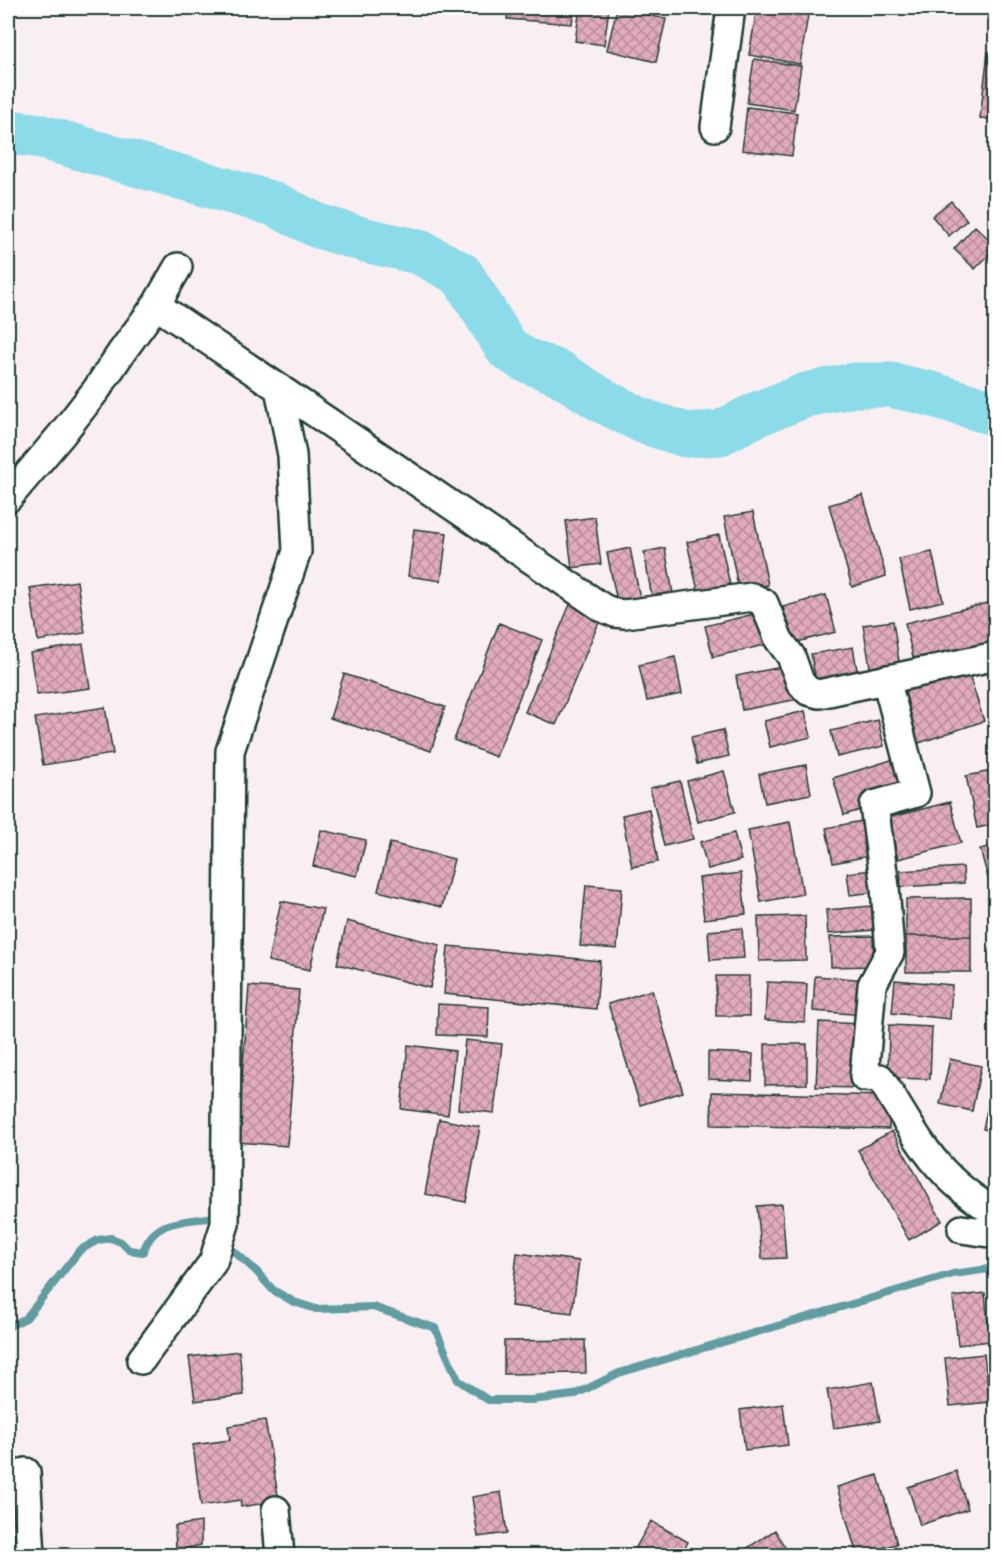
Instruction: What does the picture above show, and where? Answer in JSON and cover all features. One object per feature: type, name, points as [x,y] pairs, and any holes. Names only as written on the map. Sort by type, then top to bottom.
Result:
[{"type":"street","points":[[715,127],[731,8]]},
{"type":"street","points":[[8,498],[90,398],[156,305],[178,267]]},
{"type":"street","points":[[156,305],[603,609],[625,614],[752,597],[764,603],[779,640],[791,656],[800,682],[808,692],[819,694],[996,656]]},
{"type":"street","points":[[141,1360],[213,1262],[225,1224],[230,751],[297,551],[292,455],[279,388]]},
{"type":"street","points":[[886,679],[916,793],[874,805],[885,887],[890,952],[872,985],[864,1077],[880,1078],[923,1146],[943,1172],[971,1197],[996,1213]]},
{"type":"street","points":[[963,1229],[996,1234]]},
{"type":"street","points":[[26,1472],[32,1556]]},
{"type":"street","points":[[276,1510],[280,1556]]},
{"type":"building","points":[[508,8],[574,8],[572,24],[507,19]]},
{"type":"building","points":[[580,8],[609,8],[604,45],[575,41]]},
{"type":"building","points":[[617,8],[666,19],[656,62],[607,50]]},
{"type":"building","points":[[757,8],[809,9],[800,64],[749,55]]},
{"type":"building","points":[[988,52],[996,52],[996,120],[980,118]]},
{"type":"building","points":[[754,59],[801,66],[794,110],[747,103]]},
{"type":"building","points":[[747,107],[797,113],[792,156],[742,150]]},
{"type":"building","points":[[951,201],[967,220],[949,236],[932,216]]},
{"type":"building","points":[[975,226],[996,248],[975,269],[954,249]]},
{"type":"building","points":[[863,495],[886,576],[852,587],[829,505]]},
{"type":"building","points":[[753,512],[768,585],[739,591],[724,517]]},
{"type":"building","points":[[595,517],[601,564],[572,568],[566,521]]},
{"type":"building","points":[[414,529],[447,533],[441,581],[408,576]]},
{"type":"building","points":[[719,535],[732,594],[700,600],[687,542]]},
{"type":"building","points":[[630,548],[640,598],[617,602],[607,553]]},
{"type":"building","points":[[665,548],[673,594],[652,598],[644,552]]},
{"type":"building","points":[[932,552],[943,601],[910,609],[899,559]]},
{"type":"building","points":[[77,581],[85,633],[38,641],[30,588]]},
{"type":"building","points":[[826,595],[836,632],[793,643],[783,607]]},
{"type":"building","points":[[996,601],[996,642],[914,661],[905,623]]},
{"type":"building","points":[[571,602],[602,615],[556,725],[525,712]]},
{"type":"building","points":[[762,612],[769,644],[713,657],[705,626]]},
{"type":"building","points":[[893,621],[900,668],[871,673],[863,625]]},
{"type":"building","points":[[499,623],[542,640],[496,757],[454,740]]},
{"type":"building","points":[[83,644],[90,688],[37,695],[30,653]]},
{"type":"building","points":[[853,647],[859,681],[817,687],[811,654]]},
{"type":"building","points":[[675,657],[682,694],[647,701],[639,665]]},
{"type":"building","points":[[792,665],[799,699],[742,710],[736,676]]},
{"type":"building","points":[[967,668],[984,721],[913,745],[895,693]]},
{"type":"building","points":[[344,674],[445,707],[431,751],[330,718]]},
{"type":"building","points":[[105,707],[113,754],[43,765],[35,718]]},
{"type":"building","points":[[805,711],[811,737],[770,747],[764,721]]},
{"type":"building","points":[[878,720],[884,746],[837,757],[831,731]]},
{"type":"building","points":[[723,730],[729,756],[697,764],[691,737]]},
{"type":"building","points":[[898,758],[909,795],[844,815],[833,778]]},
{"type":"building","points":[[806,765],[811,794],[765,803],[759,774]]},
{"type":"building","points":[[996,770],[996,824],[977,828],[966,776]]},
{"type":"building","points":[[724,771],[735,812],[698,822],[687,781]]},
{"type":"building","points":[[680,781],[693,839],[664,846],[650,788]]},
{"type":"building","points":[[950,802],[961,843],[898,859],[887,818]]},
{"type":"building","points":[[649,809],[658,862],[632,867],[622,815]]},
{"type":"building","points":[[872,819],[879,854],[833,863],[826,828]]},
{"type":"building","points":[[790,822],[803,894],[761,902],[748,830]]},
{"type":"building","points":[[321,830],[366,840],[357,876],[313,866]]},
{"type":"building","points":[[734,833],[741,860],[708,869],[700,842]]},
{"type":"building","points":[[390,843],[454,859],[442,907],[378,891]]},
{"type":"building","points":[[996,845],[996,891],[992,892],[980,849]]},
{"type":"building","points":[[963,867],[964,883],[901,887],[900,871]]},
{"type":"building","points":[[881,869],[884,891],[850,895],[847,873]]},
{"type":"building","points":[[741,873],[746,914],[704,919],[699,878]]},
{"type":"building","points":[[586,885],[622,888],[617,949],[580,946]]},
{"type":"building","points":[[971,898],[971,936],[906,936],[906,899]]},
{"type":"building","points":[[281,901],[323,909],[310,970],[268,961]]},
{"type":"building","points":[[884,905],[886,929],[828,934],[826,910]]},
{"type":"building","points":[[805,916],[806,960],[759,961],[758,917]]},
{"type":"building","points":[[347,921],[440,945],[430,988],[337,964]]},
{"type":"building","points":[[742,928],[744,958],[710,960],[708,931]]},
{"type":"building","points":[[873,936],[874,966],[831,967],[830,937]]},
{"type":"building","points":[[906,936],[971,936],[971,972],[906,972]]},
{"type":"building","points":[[448,946],[600,961],[596,1009],[444,994]]},
{"type":"building","points":[[716,976],[749,976],[749,1016],[716,1016]]},
{"type":"building","points":[[815,976],[868,980],[865,1015],[813,1011]]},
{"type":"building","points":[[895,980],[952,985],[950,1019],[892,1013]]},
{"type":"building","points":[[767,982],[807,984],[805,1022],[765,1020]]},
{"type":"building","points":[[249,986],[299,990],[287,1146],[237,1142]]},
{"type":"building","points":[[652,990],[683,1092],[640,1105],[608,1004]]},
{"type":"building","points":[[438,1004],[489,1007],[488,1037],[437,1035]]},
{"type":"building","points":[[819,1022],[861,1024],[859,1088],[816,1087]]},
{"type":"building","points":[[889,1025],[932,1027],[930,1079],[888,1078]]},
{"type":"building","points":[[465,1040],[502,1044],[494,1113],[458,1109]]},
{"type":"building","points":[[765,1044],[807,1044],[807,1084],[765,1085]]},
{"type":"building","points":[[408,1045],[455,1051],[448,1115],[401,1109]]},
{"type":"building","points":[[708,1052],[753,1054],[752,1081],[708,1079]]},
{"type":"building","points":[[950,1059],[981,1066],[972,1111],[940,1104]]},
{"type":"building","points":[[994,1076],[996,1076],[996,1132],[983,1129]]},
{"type":"building","points":[[712,1092],[889,1096],[889,1129],[711,1125]]},
{"type":"building","points":[[439,1119],[480,1127],[466,1202],[425,1194]]},
{"type":"building","points":[[892,1131],[942,1221],[909,1240],[858,1150]]},
{"type":"building","points":[[782,1204],[786,1258],[762,1259],[757,1206]]},
{"type":"building","points":[[517,1253],[579,1261],[572,1313],[511,1306]]},
{"type":"building","points":[[985,1293],[990,1341],[958,1345],[953,1297]]},
{"type":"building","points":[[585,1340],[586,1373],[504,1374],[504,1341]]},
{"type":"building","points":[[239,1351],[244,1395],[195,1401],[189,1357]]},
{"type":"building","points":[[984,1354],[990,1402],[950,1406],[945,1358]]},
{"type":"building","points":[[873,1382],[880,1421],[834,1428],[827,1390]]},
{"type":"building","points":[[783,1404],[788,1445],[745,1450],[740,1410]]},
{"type":"building","points":[[265,1420],[279,1501],[241,1507],[240,1500],[201,1506],[193,1445],[230,1440],[228,1426]]},
{"type":"building","points":[[956,1471],[968,1509],[920,1525],[908,1487]]},
{"type":"building","points":[[878,1475],[897,1544],[857,1555],[837,1487]]},
{"type":"building","points":[[501,1492],[507,1533],[478,1537],[472,1497]]},
{"type":"building","points":[[651,1521],[688,1542],[680,1556],[631,1556]]},
{"type":"building","points":[[201,1522],[201,1545],[176,1551],[175,1526]]},
{"type":"building","points":[[775,1530],[790,1556],[735,1556]]},
{"type":"waterway","points":[[8,132],[35,135],[274,204],[318,226],[365,240],[419,252],[461,274],[507,348],[523,359],[559,373],[603,401],[643,421],[686,435],[720,433],[757,414],[806,395],[854,385],[891,385],[931,394],[996,414]]},
{"type":"waterway","points":[[8,1327],[26,1318],[80,1250],[98,1240],[111,1238],[121,1242],[129,1250],[143,1252],[148,1241],[163,1227],[182,1221],[215,1217],[218,1219]]},
{"type":"waterway","points":[[227,1243],[273,1290],[294,1302],[316,1309],[373,1307],[435,1328],[458,1380],[488,1400],[532,1400],[574,1395],[619,1373],[953,1274],[996,1268]]}]
